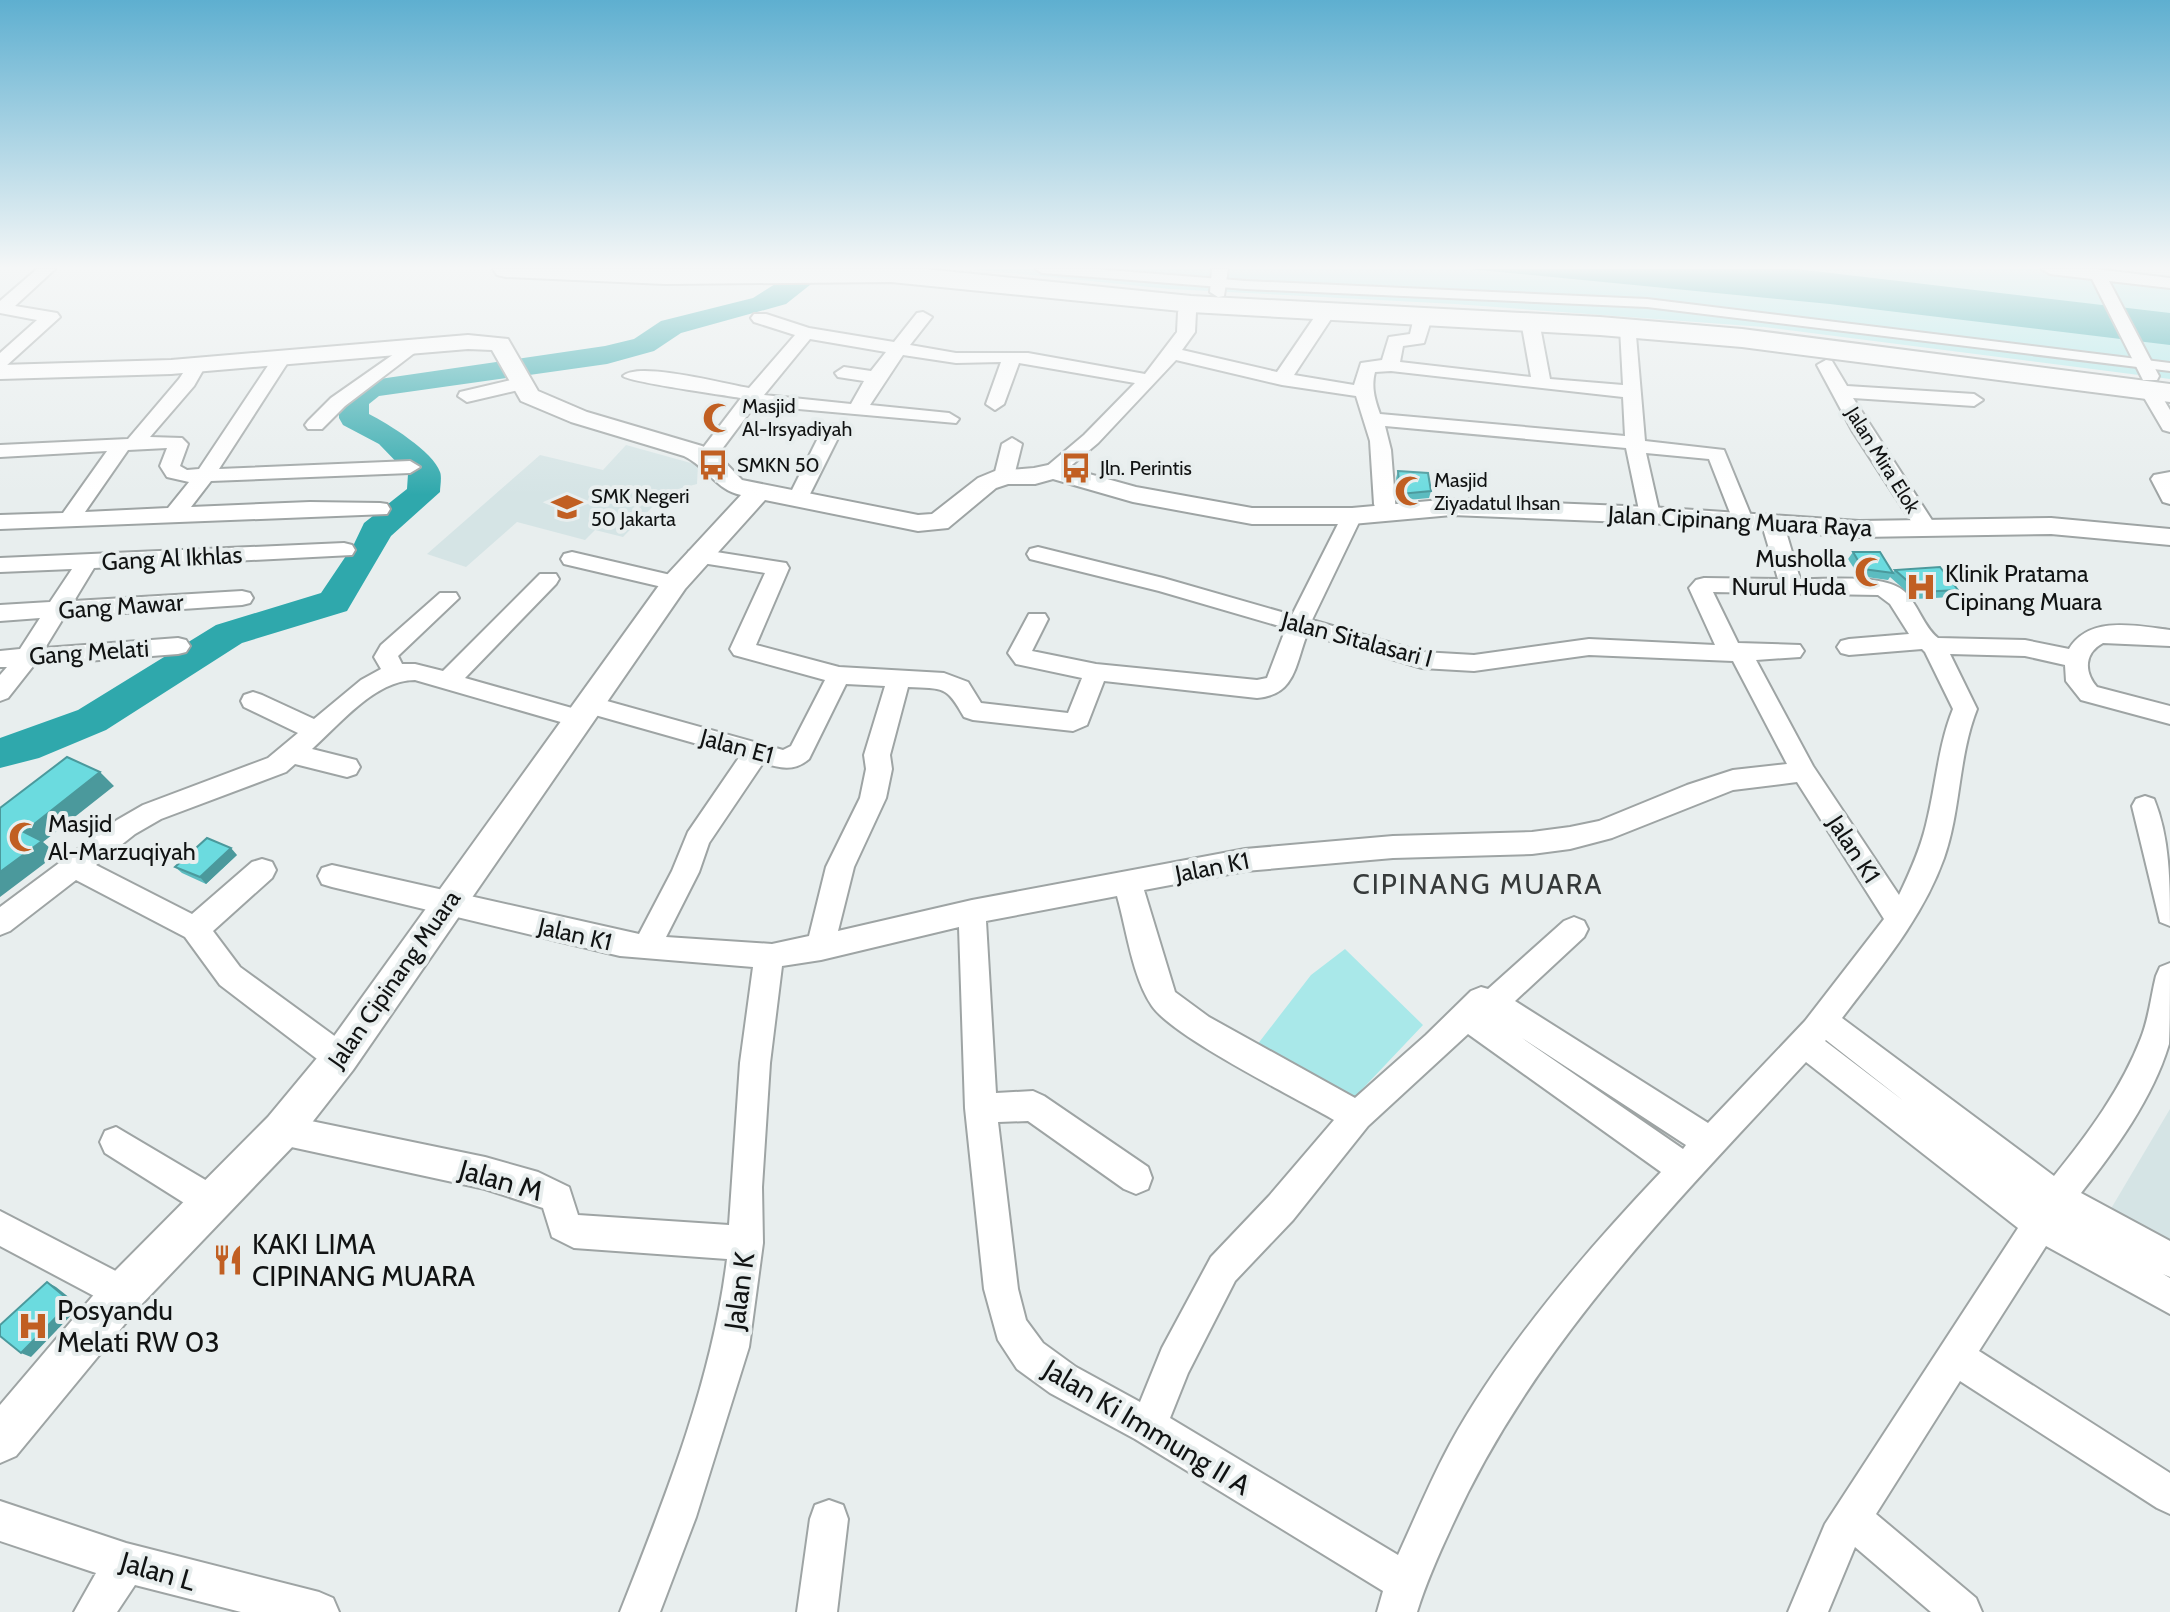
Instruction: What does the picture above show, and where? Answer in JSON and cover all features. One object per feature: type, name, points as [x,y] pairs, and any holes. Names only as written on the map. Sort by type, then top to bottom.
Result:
[{"type":"main road","points":[[1810,344],[2159,376]]},
{"type":"main road","points":[[1903,344],[2159,376]]},
{"type":"street","points":[[0,362],[20,344]]},
{"type":"street","points":[[0,372],[197,365],[452,344]]},
{"type":"street","points":[[500,344],[506,349],[519,382],[529,396],[568,412],[706,457],[722,432],[797,344]]},
{"type":"street","points":[[872,344],[956,358],[981,355],[1075,365],[1146,380]]},
{"type":"street","points":[[903,344],[876,377],[858,409],[949,419]]},
{"type":"street","points":[[1053,471],[1091,439],[1162,367],[1177,344]]},
{"type":"street","points":[[1282,379],[1305,344]]},
{"type":"street","points":[[1390,366],[1394,344]]},
{"type":"street","points":[[1534,344],[1541,382]]},
{"type":"street","points":[[1630,344],[1635,444],[1650,515]]},
{"type":"street","points":[[2140,344],[2159,376],[2170,426]]},
{"type":"street","points":[[315,425],[338,402],[411,347]]},
{"type":"street","points":[[1171,353],[1282,379],[1364,392]]},
{"type":"street","points":[[173,516],[205,475],[283,356]]},
{"type":"street","points":[[995,404],[1012,358]]},
{"type":"street","points":[[68,520],[128,444],[187,382],[197,365]]},
{"type":"street","name":"Jalan Mira Elok","points":[[1826,365],[1839,391],[1926,528]]},
{"type":"street","points":[[1386,513],[1381,444],[1364,392],[1363,377],[1367,367],[1390,366],[1633,392]]},
{"type":"street","points":[[778,367],[803,370]]},
{"type":"street","points":[[844,373],[876,377]]},
{"type":"street","points":[[632,376],[658,377],[753,397],[851,410]]},
{"type":"street","points":[[467,396],[519,382]]},
{"type":"street","name":"Jalan Mira Elok","points":[[1839,391],[1974,400]]},
{"type":"street","points":[[1374,419],[1491,427],[1717,454],[1743,523]]},
{"type":"street","points":[[797,500],[832,430]]},
{"type":"street","points":[[0,451],[175,442],[178,444],[170,466],[174,473],[205,475],[410,467]]},
{"type":"street","points":[[1004,476],[1012,444]]},
{"type":"street","name":"Jalan Cipinang Muara Raya","points":[[706,457],[734,486],[757,493],[930,523],[939,522],[987,483],[1004,476],[1035,476],[1053,471],[1133,494],[1252,516],[1352,516],[1452,507],[1650,515],[1773,525],[1926,528],[2051,526],[2170,537]]},
{"type":"street","points":[[2170,478],[2161,479],[2170,498]]},
{"type":"street","name":"Jalan Cipinang Muara","points":[[0,1440],[123,1293],[282,1130],[340,1058],[675,583],[757,493]]},
{"type":"street","points":[[0,522],[348,507],[380,509]]},
{"type":"street","points":[[1037,619],[1022,645],[1020,653],[1024,658],[1105,672],[1270,688],[1277,683],[1299,624],[1352,516]]},
{"type":"street","points":[[1773,525],[1792,588]]},
{"type":"street","name":"Gang Al Ikhlas","points":[[0,565],[344,550]]},
{"type":"street","name":"Jalan Sitalasari I","points":[[1038,554],[1422,660],[1474,663],[1589,647],[1716,653],[1792,651]]},
{"type":"street","points":[[697,556],[778,568],[742,649],[839,675],[954,685],[960,688],[973,711],[1073,722],[1078,719],[1105,672]]},
{"type":"street","points":[[572,559],[675,583]]},
{"type":"street","points":[[0,692],[28,656],[87,562]]},
{"type":"street","points":[[447,682],[548,579]]},
{"type":"street","points":[[1401,1597],[1464,1456],[1515,1375],[1613,1247],[1814,1032],[1900,920],[1930,859],[1940,822],[1955,734],[1965,709],[1953,680],[1899,598],[1891,591],[1704,585],[1700,588],[1804,772]]},
{"type":"street","name":"Gang Mawar","points":[[0,613],[242,598]]},
{"type":"street","points":[[0,923],[117,833],[152,812],[267,769],[292,754],[369,686],[395,672],[386,657],[389,651],[448,598]]},
{"type":"street","points":[[2170,638],[2129,634],[2099,636],[2086,642],[2076,659],[2078,681],[2089,694],[2170,715]]},
{"type":"street","points":[[1849,647],[1928,643],[2025,648],[2076,659]]},
{"type":"street","name":"Gang Melati","points":[[0,659],[178,646]]},
{"type":"street","name":"Jalan E1","points":[[395,672],[415,672],[783,759],[793,758],[800,752],[839,675]]},
{"type":"street","points":[[821,948],[828,904],[841,864],[870,806],[880,766],[877,755],[899,678]]},
{"type":"street","points":[[253,701],[317,731]]},
{"type":"street","points":[[646,948],[685,872],[697,839],[757,752]]},
{"type":"street","points":[[292,754],[347,767]]},
{"type":"street","name":"Jalan K1","points":[[332,876],[646,948],[772,956],[821,948],[972,912],[1245,860],[1570,838],[1603,831],[1733,780],[1804,772],[1900,920]]},
{"type":"street","points":[[2145,806],[2161,864],[2170,914]]},
{"type":"street","points":[[75,867],[195,929],[230,976],[340,1058]]},
{"type":"street","points":[[195,929],[262,870]]},
{"type":"street","points":[[1128,884],[1157,988],[1165,1001],[1198,1026],[1357,1116]]},
{"type":"street","name":"Jalan Ki Immung II A","points":[[972,912],[981,1108],[1001,1289],[1010,1328],[1030,1356],[1063,1380],[1148,1426],[1401,1597]]},
{"type":"street","points":[[1148,1426],[1175,1361],[1223,1269],[1281,1208],[1357,1116],[1574,929]]},
{"type":"street","name":"Jalan K","points":[[640,1612],[677,1517],[731,1347],[746,1243],[746,1187],[755,1063],[767,968],[772,956]]},
{"type":"street","points":[[1808,1612],[1839,1538],[1851,1518],[2049,1211],[2097,1147],[2142,1072],[2158,1034],[2170,976]]},
{"type":"street","points":[[1479,1009],[1709,1142]]},
{"type":"street","points":[[1479,1009],[1685,1170]]},
{"type":"street","points":[[1814,1032],[2157,1293],[2170,1297]]},
{"type":"street","points":[[981,1108],[1021,1104],[1033,1106],[1136,1178]]},
{"type":"street","name":"Jalan M","points":[[282,1130],[422,1158],[538,1188],[557,1198],[564,1225],[574,1231],[746,1243]]},
{"type":"street","points":[[116,1142],[212,1202]]},
{"type":"street","points":[[2049,1211],[2170,1260]]},
{"type":"street","points":[[0,1228],[123,1293]]},
{"type":"street","points":[[1954,1356],[2170,1495]]},
{"type":"street","points":[[1851,1518],[1962,1612]]},
{"type":"street","points":[[817,1612],[829,1519]]},
{"type":"street","name":"Jalan L","points":[[0,1520],[126,1563],[319,1612]]},
{"type":"street","points":[[94,1612],[126,1563]]},
{"type":"shaded area","points":[[1899,344],[2170,344],[2170,379]]},
{"type":"shaded area","name":"SMK Negeri 50 Jakarta","points":[[626,445],[698,465],[697,484],[667,492],[623,537],[595,530],[585,540],[517,522],[466,567],[427,554],[540,455],[603,470]]},
{"type":"shaded area","points":[[1345,949],[1423,1025],[1351,1101],[1257,1045],[1311,975]]},
{"type":"shaded area","points":[[2170,1109],[2170,1251],[2109,1212]]},
{"type":"building","points":[[1398,471],[1428,473],[1431,491],[1400,494]]},
{"type":"building","points":[[1853,552],[1880,552],[1893,573],[1863,569]]},
{"type":"building","points":[[1940,567],[1958,590],[1920,592],[1895,570]]},
{"type":"building","points":[[67,757],[100,772],[24,832],[42,841],[0,872],[0,808]]},
{"type":"building","points":[[207,838],[231,848],[200,877],[175,867]]},
{"type":"building","points":[[47,1282],[71,1302],[21,1353],[0,1336],[0,1325]]},
{"type":"waterway","points":[[0,753],[25,747],[92,720],[229,634],[334,602],[371,545],[376,531],[423,492],[424,472],[390,437],[354,418],[354,402],[370,388],[607,355],[645,344]]},
{"type":"place","name":"Masjid Al-Irsyadiyah","points":[[718,418]]},
{"type":"place","name":"SMKN 50","points":[[713,465]]},
{"type":"place","name":"Jln. Perintis","points":[[1076,468]]},
{"type":"place","name":"Masjid Ziyadatul Ihsan","points":[[1410,491]]},
{"type":"place","name":"SMK Negeri 50 Jakarta","points":[[567,507]]},
{"type":"place","name":"Musholla Nurul Huda","points":[[1870,572]]},
{"type":"place","name":"Klinik Pratama Cipinang Muara","points":[[1921,587]]},
{"type":"place","name":"Masjid Al-Marzuqiyah","points":[[24,837]]},
{"type":"place","name":"KAKI LIMA CIPINANG MUARA","points":[[228,1260]]},
{"type":"place","name":"Posyandu Melati RW 03","points":[[33,1326]]},
{"type":"district","name":"CIPINANG MUARA","points":[[1478,884]]}]
